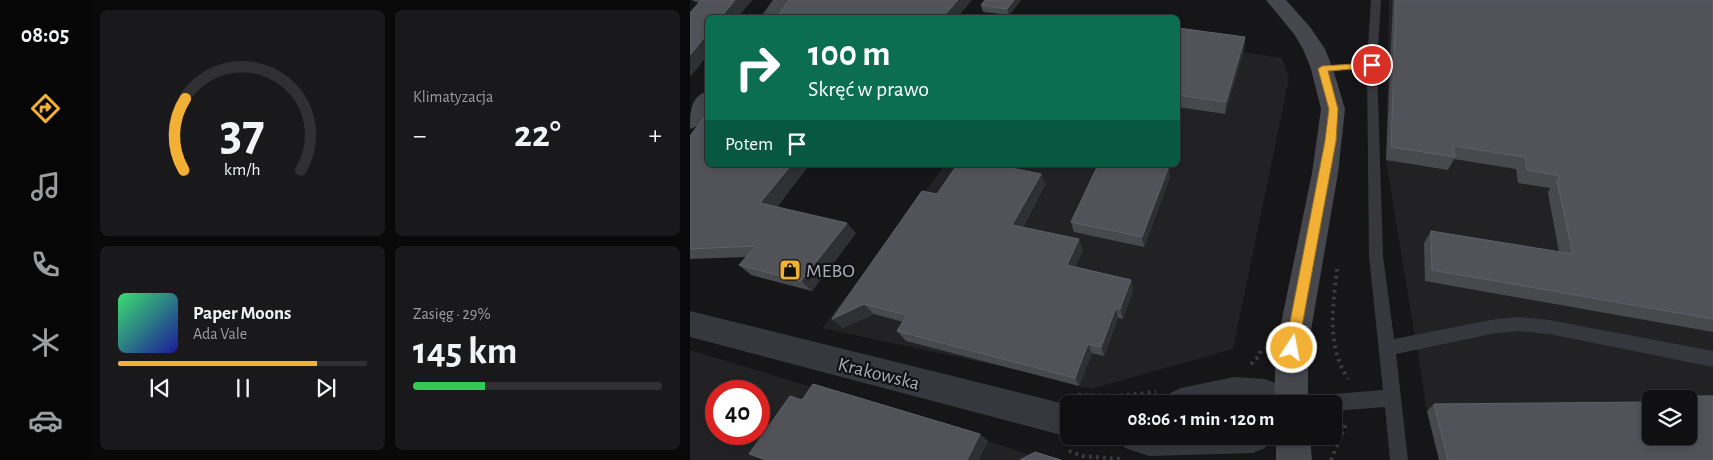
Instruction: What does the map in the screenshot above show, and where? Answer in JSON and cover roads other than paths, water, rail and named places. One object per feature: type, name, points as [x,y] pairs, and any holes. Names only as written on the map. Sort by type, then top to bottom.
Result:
[{"type":"street","points":[[772,15],[783,0]]},
{"type":"street","points":[[1276,0],[1303,31],[1322,69],[1333,109],[1330,141],[1292,348],[1289,395]]},
{"type":"street","points":[[690,120],[705,102]]},
{"type":"street","name":"Krakowska","points":[[690,324],[1060,405]]},
{"type":"street","points":[[1213,395],[1265,395]]},
{"type":"street","points":[[1293,445],[1294,460]]},
{"type":"lane","points":[[1376,0],[1372,65],[1376,256],[1399,460]]},
{"type":"lane","points":[[1322,69],[1372,65]]},
{"type":"lane","points":[[1387,348],[1496,326],[1518,324],[1549,327],[1713,359]]},
{"type":"lane","points":[[1342,402],[1392,398]]},
{"type":"place","name":"MEBO","points":[[790,270]]}]
